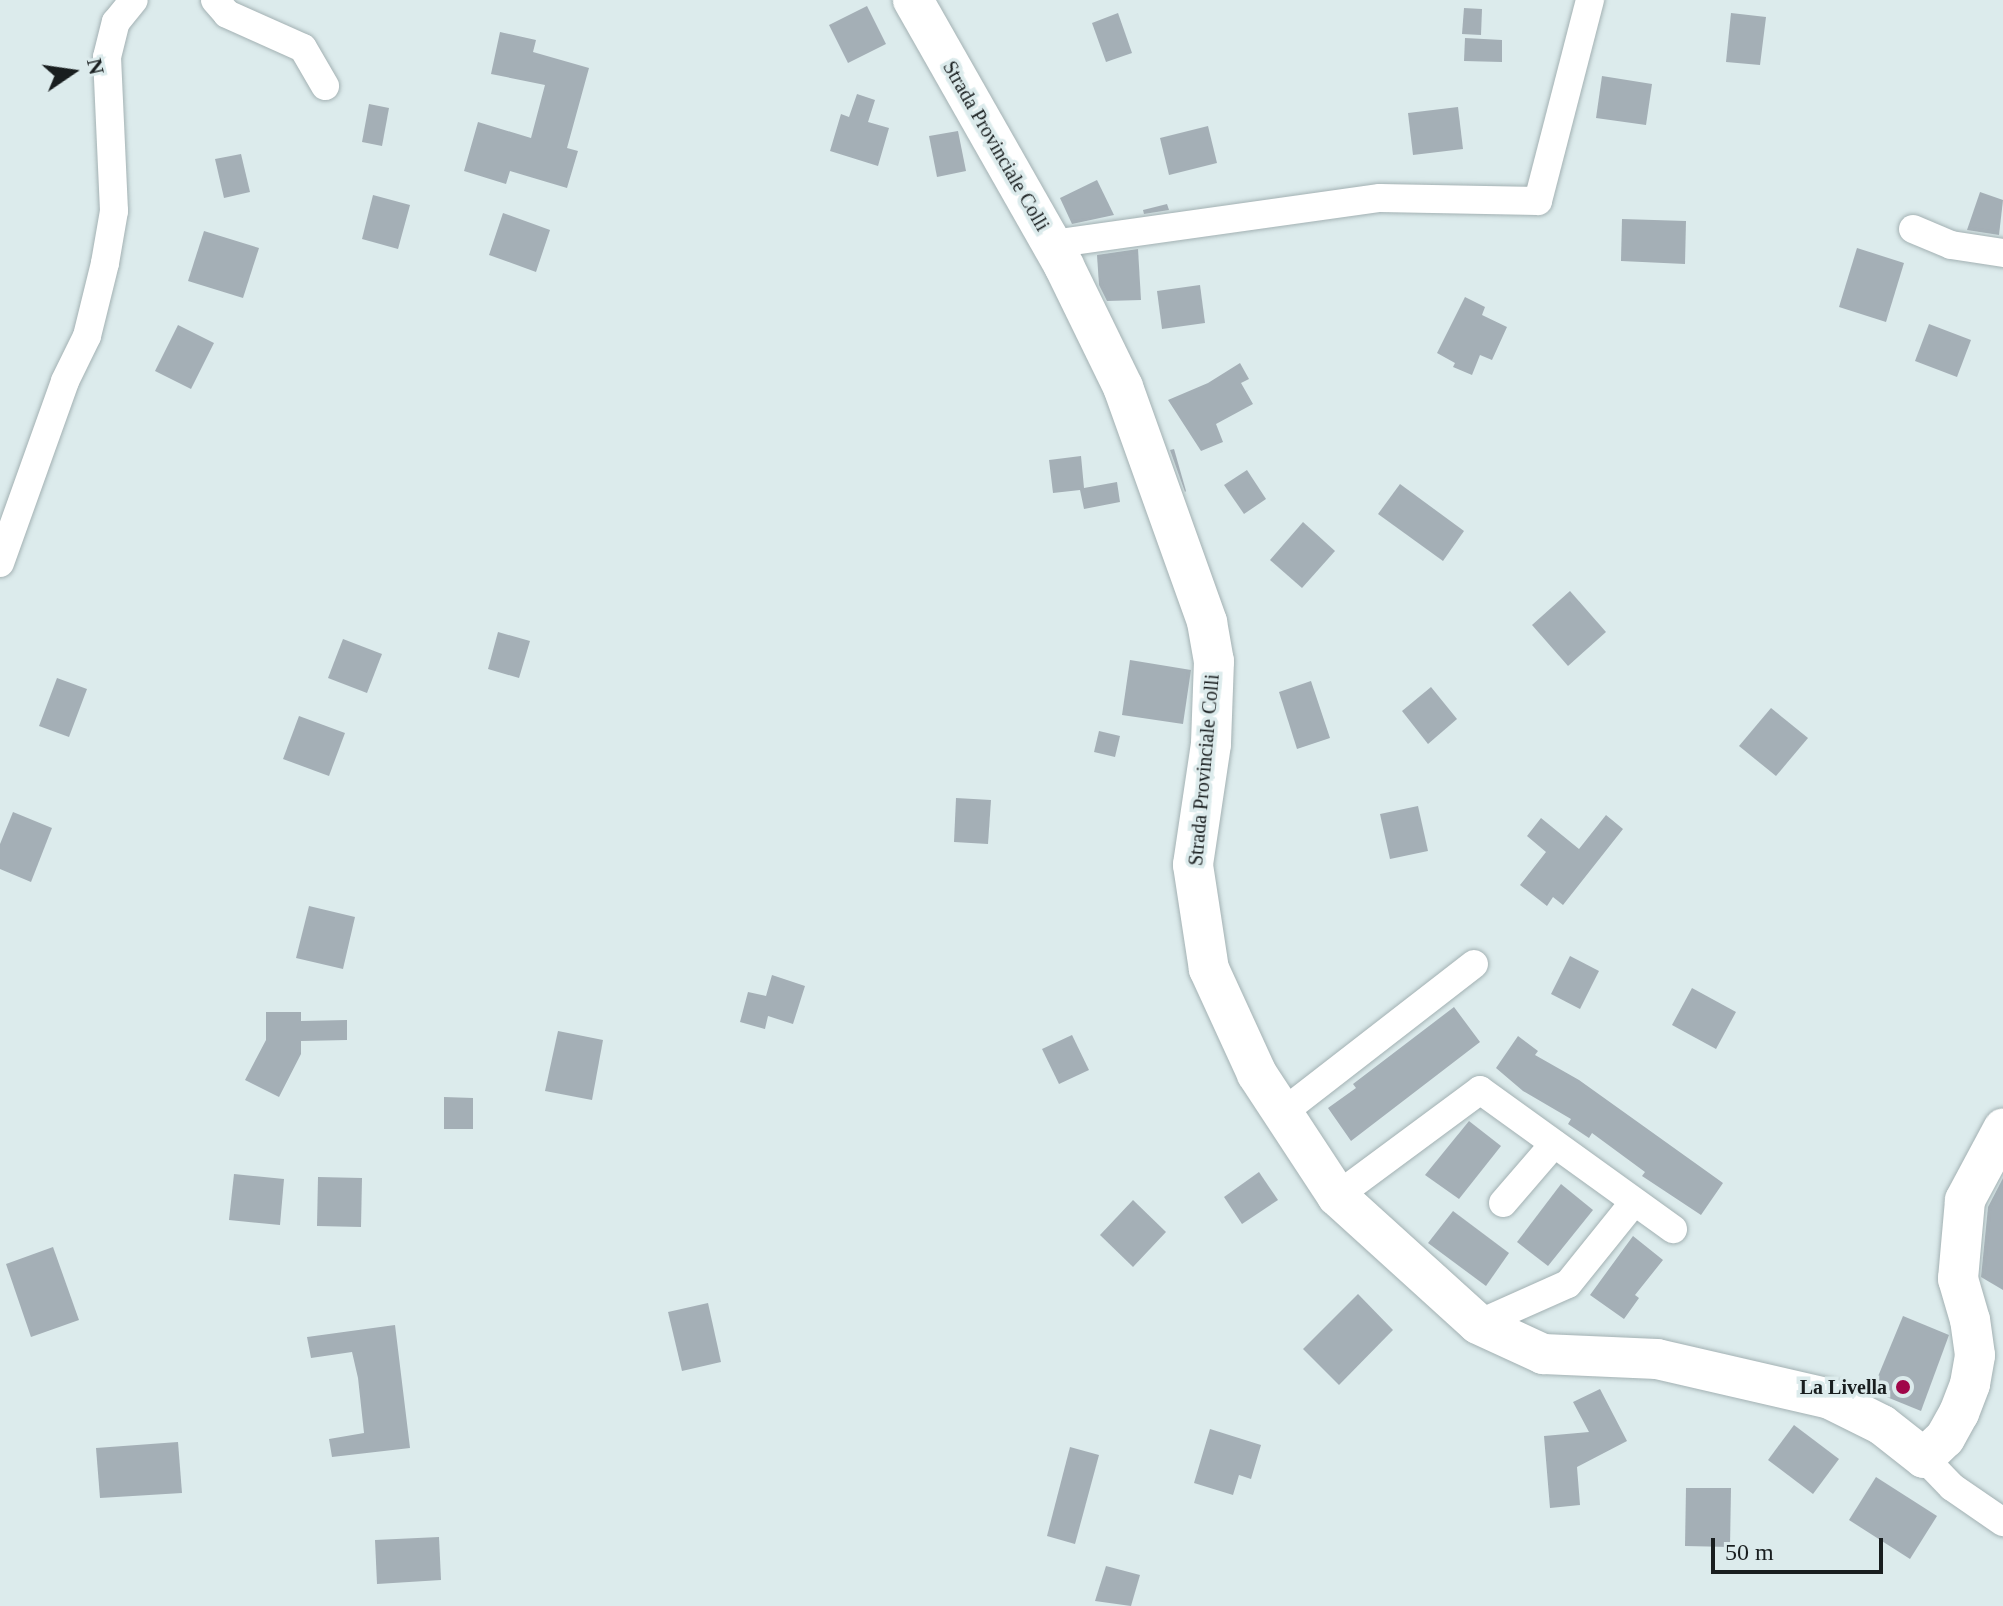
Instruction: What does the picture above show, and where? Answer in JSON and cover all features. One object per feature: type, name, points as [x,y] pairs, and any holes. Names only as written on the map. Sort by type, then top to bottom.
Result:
[{"type":"street","points":[[0,563],[65,381],[87,336],[105,263],[114,211],[107,57],[116,22],[134,0]]},
{"type":"street","points":[[215,0],[227,14],[303,48],[325,86]]},
{"type":"street","name":"Strada Provinciale Colli","points":[[913,0],[1052,244],[1123,387],[1207,622],[1214,661],[1211,744],[1193,865],[1209,969],[1257,1074],[1337,1196],[1478,1324],[1543,1354],[1657,1359],[1830,1399],[1882,1425],[1924,1458]]},
{"type":"street","points":[[1052,244],[1380,198],[1538,201],[1590,0]]},
{"type":"street","points":[[1913,229],[1951,245],[2003,253]]},
{"type":"street","points":[[1282,1113],[1474,964]]},
{"type":"street","points":[[1337,1196],[1480,1090],[1673,1229]]},
{"type":"street","points":[[2003,1129],[1965,1200],[1958,1279],[1970,1320],[1975,1355],[1970,1384],[1945,1438],[1924,1458],[1952,1487],[2003,1522]]},
{"type":"street","points":[[1503,1203],[1554,1144]]},
{"type":"street","points":[[1478,1324],[1568,1284],[1634,1202]]},
{"type":"building","points":[[867,6],[886,44],[848,63],[829,25]]},
{"type":"building","points":[[1464,8],[1482,9],[1481,35],[1462,34]]},
{"type":"building","points":[[1118,13],[1132,53],[1106,62],[1092,23]]},
{"type":"building","points":[[1731,13],[1766,17],[1760,65],[1726,62]]},
{"type":"building","points":[[500,32],[536,40],[533,52],[589,68],[567,148],[578,151],[567,188],[510,171],[506,184],[464,171],[478,122],[531,138],[545,85],[491,74]]},
{"type":"building","points":[[1465,38],[1502,40],[1502,62],[1464,61]]},
{"type":"building","points":[[1602,76],[1652,84],[1646,125],[1596,118]]},
{"type":"building","points":[[857,94],[875,100],[868,122],[889,128],[878,166],[830,151],[841,114],[849,117]]},
{"type":"building","points":[[369,104],[389,108],[382,146],[362,142]]},
{"type":"building","points":[[1458,107],[1463,149],[1413,155],[1408,113]]},
{"type":"building","points":[[1208,126],[1217,163],[1169,175],[1160,138]]},
{"type":"building","points":[[958,131],[966,171],[937,177],[929,136]]},
{"type":"building","points":[[241,154],[250,192],[224,198],[215,159]]},
{"type":"building","points":[[1097,180],[1114,215],[1072,224],[1060,198]]},
{"type":"building","points":[[1980,192],[2003,200],[1999,235],[1967,230]]},
{"type":"building","points":[[373,195],[410,205],[398,249],[362,239]]},
{"type":"building","points":[[1167,204],[1169,210],[1144,214],[1143,210]]},
{"type":"building","points":[[503,213],[550,230],[536,272],[489,255]]},
{"type":"building","points":[[1622,219],[1686,221],[1685,264],[1621,261]]},
{"type":"building","points":[[204,231],[259,248],[243,298],[188,281]]},
{"type":"building","points":[[1857,248],[1904,263],[1886,322],[1839,307]]},
{"type":"building","points":[[1138,249],[1141,300],[1107,301],[1099,285],[1097,255]]},
{"type":"building","points":[[1200,285],[1205,323],[1162,329],[1157,291]]},
{"type":"building","points":[[1465,297],[1485,307],[1482,315],[1507,327],[1492,360],[1480,355],[1472,375],[1453,367],[1455,363],[1437,353]]},
{"type":"building","points":[[1929,324],[1971,340],[1957,377],[1915,361]]},
{"type":"building","points":[[178,325],[214,343],[191,389],[155,371]]},
{"type":"building","points":[[1240,363],[1249,379],[1241,383],[1253,404],[1216,424],[1223,442],[1201,451],[1168,400],[1208,383]]},
{"type":"building","points":[[1174,449],[1186,491],[1185,492],[1170,450]]},
{"type":"building","points":[[1081,456],[1084,488],[1117,482],[1120,502],[1084,509],[1080,490],[1053,493],[1049,460]]},
{"type":"building","points":[[1247,470],[1266,499],[1244,514],[1224,485]]},
{"type":"building","points":[[1400,484],[1464,531],[1443,561],[1378,514]]},
{"type":"building","points":[[1303,522],[1335,551],[1302,588],[1270,560]]},
{"type":"building","points":[[1570,591],[1606,632],[1568,666],[1532,625]]},
{"type":"building","points":[[498,632],[530,641],[519,678],[488,669]]},
{"type":"building","points":[[343,639],[382,654],[367,693],[328,678]]},
{"type":"building","points":[[1130,660],[1191,670],[1183,724],[1122,715]]},
{"type":"building","points":[[57,678],[87,689],[69,737],[39,726]]},
{"type":"building","points":[[1311,681],[1330,738],[1297,749],[1279,692]]},
{"type":"building","points":[[1431,687],[1457,719],[1428,744],[1402,711]]},
{"type":"building","points":[[1771,708],[1808,738],[1776,776],[1739,746]]},
{"type":"building","points":[[299,716],[345,733],[329,776],[283,759]]},
{"type":"building","points":[[1099,731],[1120,736],[1115,757],[1094,752]]},
{"type":"building","points":[[956,798],[991,800],[988,844],[954,842]]},
{"type":"building","points":[[1418,806],[1428,851],[1390,859],[1380,814]]},
{"type":"building","points":[[13,812],[52,828],[31,882],[0,869],[0,844]]},
{"type":"building","points":[[1606,815],[1623,829],[1563,905],[1553,897],[1547,906],[1520,885],[1546,852],[1527,836],[1541,818],[1579,849]]},
{"type":"building","points":[[309,906],[355,917],[343,969],[296,958]]},
{"type":"building","points":[[1570,956],[1599,971],[1580,1009],[1551,994]]},
{"type":"building","points":[[772,975],[805,986],[793,1024],[768,1016],[765,1029],[740,1022],[748,992],[766,996]]},
{"type":"building","points":[[1692,988],[1736,1012],[1716,1049],[1672,1025]]},
{"type":"building","points":[[1454,1007],[1480,1042],[1351,1141],[1328,1108],[1356,1088],[1353,1084]]},
{"type":"building","points":[[266,1012],[301,1012],[301,1021],[347,1020],[347,1040],[301,1041],[301,1054],[279,1097],[245,1080],[266,1040]]},
{"type":"building","points":[[558,1031],[603,1040],[592,1100],[545,1091]]},
{"type":"building","points":[[1072,1035],[1089,1070],[1059,1084],[1042,1049]]},
{"type":"building","points":[[1518,1036],[1538,1051],[1535,1055],[1579,1080],[1723,1183],[1701,1215],[1642,1176],[1645,1172],[1592,1133],[1589,1138],[1568,1124],[1571,1119],[1523,1091],[1496,1068]]},
{"type":"building","points":[[444,1097],[473,1098],[473,1129],[444,1129]]},
{"type":"building","points":[[1469,1121],[1501,1146],[1459,1199],[1425,1175]]},
{"type":"building","points":[[1259,1172],[1278,1200],[1242,1224],[1224,1197]]},
{"type":"building","points":[[234,1174],[284,1179],[280,1225],[229,1220]]},
{"type":"building","points":[[318,1177],[362,1178],[361,1227],[317,1226]]},
{"type":"building","points":[[2003,1178],[2003,1290],[1981,1277],[1988,1207]]},
{"type":"building","points":[[1561,1184],[1593,1210],[1548,1266],[1517,1242]]},
{"type":"building","points":[[1133,1200],[1166,1232],[1133,1267],[1100,1235]]},
{"type":"building","points":[[1453,1211],[1509,1253],[1486,1286],[1428,1243]]},
{"type":"building","points":[[1633,1236],[1663,1260],[1635,1295],[1639,1298],[1624,1319],[1590,1295]]},
{"type":"building","points":[[53,1247],[79,1320],[31,1337],[6,1264]]},
{"type":"building","points":[[1358,1294],[1393,1330],[1339,1385],[1303,1349]]},
{"type":"building","points":[[708,1303],[721,1362],[682,1371],[668,1312]]},
{"type":"building","points":[[1903,1316],[1949,1335],[1921,1411],[1872,1391]]},
{"type":"building","points":[[395,1325],[410,1448],[332,1457],[329,1439],[364,1433],[358,1378],[352,1352],[311,1358],[307,1337]]},
{"type":"building","points":[[1600,1389],[1627,1441],[1577,1467],[1580,1505],[1550,1508],[1544,1436],[1589,1432],[1573,1402]]},
{"type":"building","points":[[1794,1425],[1839,1459],[1813,1494],[1768,1460]]},
{"type":"building","points":[[1210,1429],[1261,1445],[1251,1479],[1239,1475],[1233,1495],[1194,1483]]},
{"type":"building","points":[[178,1442],[182,1493],[100,1498],[96,1448]]},
{"type":"building","points":[[1070,1447],[1099,1455],[1075,1544],[1047,1536]]},
{"type":"building","points":[[1876,1477],[1937,1516],[1910,1559],[1849,1520]]},
{"type":"building","points":[[1686,1488],[1731,1488],[1730,1547],[1685,1546]]},
{"type":"building","points":[[439,1537],[441,1580],[377,1584],[375,1540]]},
{"type":"building","points":[[1106,1566],[1140,1575],[1131,1606],[1095,1601]]},
{"type":"place","name":"La Livella","points":[[1903,1387]]}]
